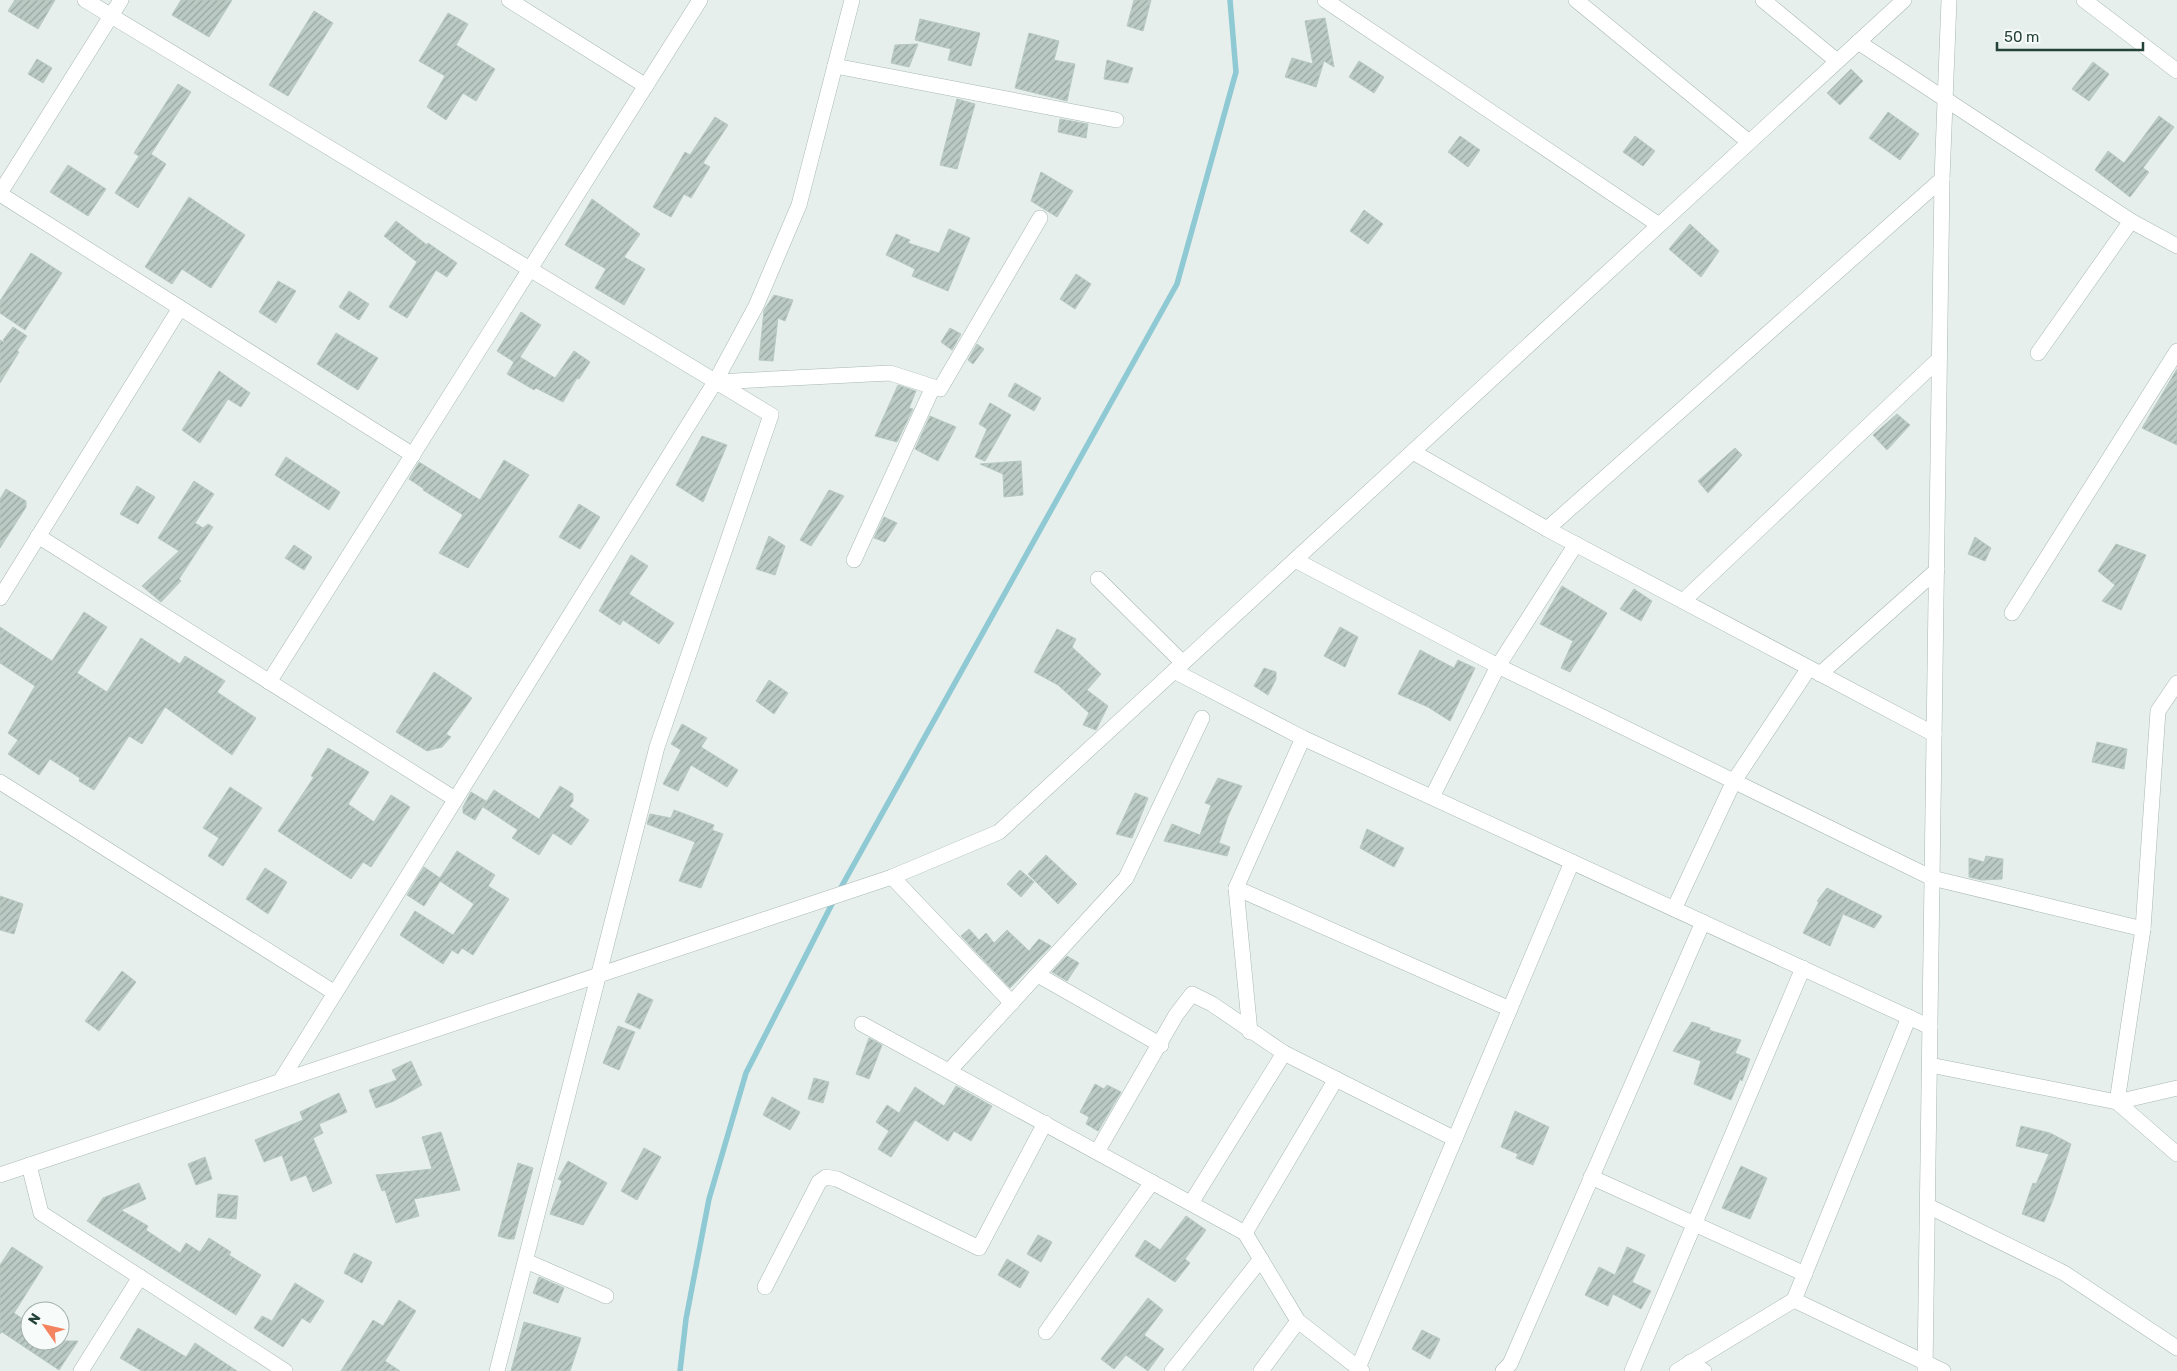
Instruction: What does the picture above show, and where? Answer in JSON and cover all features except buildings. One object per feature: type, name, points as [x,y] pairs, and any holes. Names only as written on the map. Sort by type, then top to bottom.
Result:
[{"type":"street","points":[[85,0],[771,415],[658,747],[497,1371]]},
{"type":"street","points":[[121,0],[0,193],[413,454]]},
{"type":"street","points":[[509,0],[646,86]]},
{"type":"street","points":[[269,682],[700,0]]},
{"type":"street","points":[[281,1080],[715,382],[756,306],[799,205],[852,0]]},
{"type":"street","points":[[1325,0],[1659,225]]},
{"type":"street","points":[[1576,0],[1749,142]]},
{"type":"street","points":[[1763,0],[1837,61]]},
{"type":"street","points":[[0,1174],[892,877],[999,832],[1904,0]]},
{"type":"street","points":[[1925,1366],[1942,179],[1950,0]]},
{"type":"street","points":[[2084,0],[2177,71]]},
{"type":"street","points":[[1858,42],[2130,221],[2177,246]]},
{"type":"street","points":[[835,66],[1116,120]]},
{"type":"street","points":[[1547,529],[1942,179]]},
{"type":"street","points":[[715,382],[890,373],[940,389],[1040,218]]},
{"type":"street","points":[[2038,353],[2130,221]]},
{"type":"street","points":[[0,598],[180,308]]},
{"type":"street","points":[[2012,612],[2177,351]]},
{"type":"street","points":[[1683,601],[1940,359]]},
{"type":"street","points":[[854,560],[933,387]]},
{"type":"street","points":[[1413,452],[1547,529],[1934,734]]},
{"type":"street","points":[[38,536],[455,800]]},
{"type":"street","points":[[1432,797],[1498,666],[1576,544]]},
{"type":"street","points":[[1295,560],[1498,666],[1932,878],[2143,929]]},
{"type":"street","points":[[1674,909],[1734,781],[1814,671],[1937,570]]},
{"type":"street","points":[[1098,579],[1179,667],[1303,738],[1930,1027]]},
{"type":"street","points":[[2117,1102],[2143,929],[2158,711],[2177,683]]},
{"type":"street","points":[[949,1071],[1126,878],[1202,718]]},
{"type":"street","points":[[1250,1032],[1236,888],[1303,738]]},
{"type":"street","points":[[0,782],[335,993]]},
{"type":"street","points":[[862,1024],[1245,1232],[1298,1321],[1360,1370],[1572,862]]},
{"type":"street","points":[[892,877],[1012,1003]]},
{"type":"street","points":[[1236,888],[1510,1009]]},
{"type":"street","points":[[1503,1371],[1510,1364],[1703,922]]},
{"type":"street","points":[[1632,1371],[1802,968]]},
{"type":"street","points":[[1038,975],[1161,1045]]},
{"type":"street","points":[[1097,1152],[1161,1045],[1176,1015],[1192,994],[1212,1004],[1250,1032],[1284,1053],[1455,1139]]},
{"type":"street","points":[[1684,1367],[1794,1300],[1909,1017]]},
{"type":"street","points":[[1190,1203],[1284,1053]]},
{"type":"street","points":[[1930,1065],[2117,1102],[2177,1088]]},
{"type":"street","points":[[1245,1232],[1336,1079]]},
{"type":"street","points":[[2117,1102],[2177,1154]]},
{"type":"street","points":[[765,1287],[819,1182],[826,1177],[837,1178],[979,1248],[1045,1123]]},
{"type":"street","points":[[29,1165],[41,1213],[285,1371]]},
{"type":"street","points":[[1592,1177],[1805,1274]]},
{"type":"street","points":[[1046,1332],[1152,1182]]},
{"type":"street","points":[[1928,1206],[2064,1273],[2177,1348]]},
{"type":"street","points":[[1172,1371],[1261,1259]]},
{"type":"street","points":[[526,1261],[606,1296]]},
{"type":"street","points":[[81,1371],[140,1277]]},
{"type":"street","points":[[1794,1300],[1925,1366],[1942,1371]]},
{"type":"street","points":[[1261,1371],[1298,1321]]},
{"type":"street","points":[[1684,1367],[1704,1371]]},
{"type":"waterway","points":[[839,891],[1177,284],[1236,72],[1230,0]]},
{"type":"waterway","points":[[680,1371],[686,1319],[709,1199],[746,1073],[834,900]]}]
